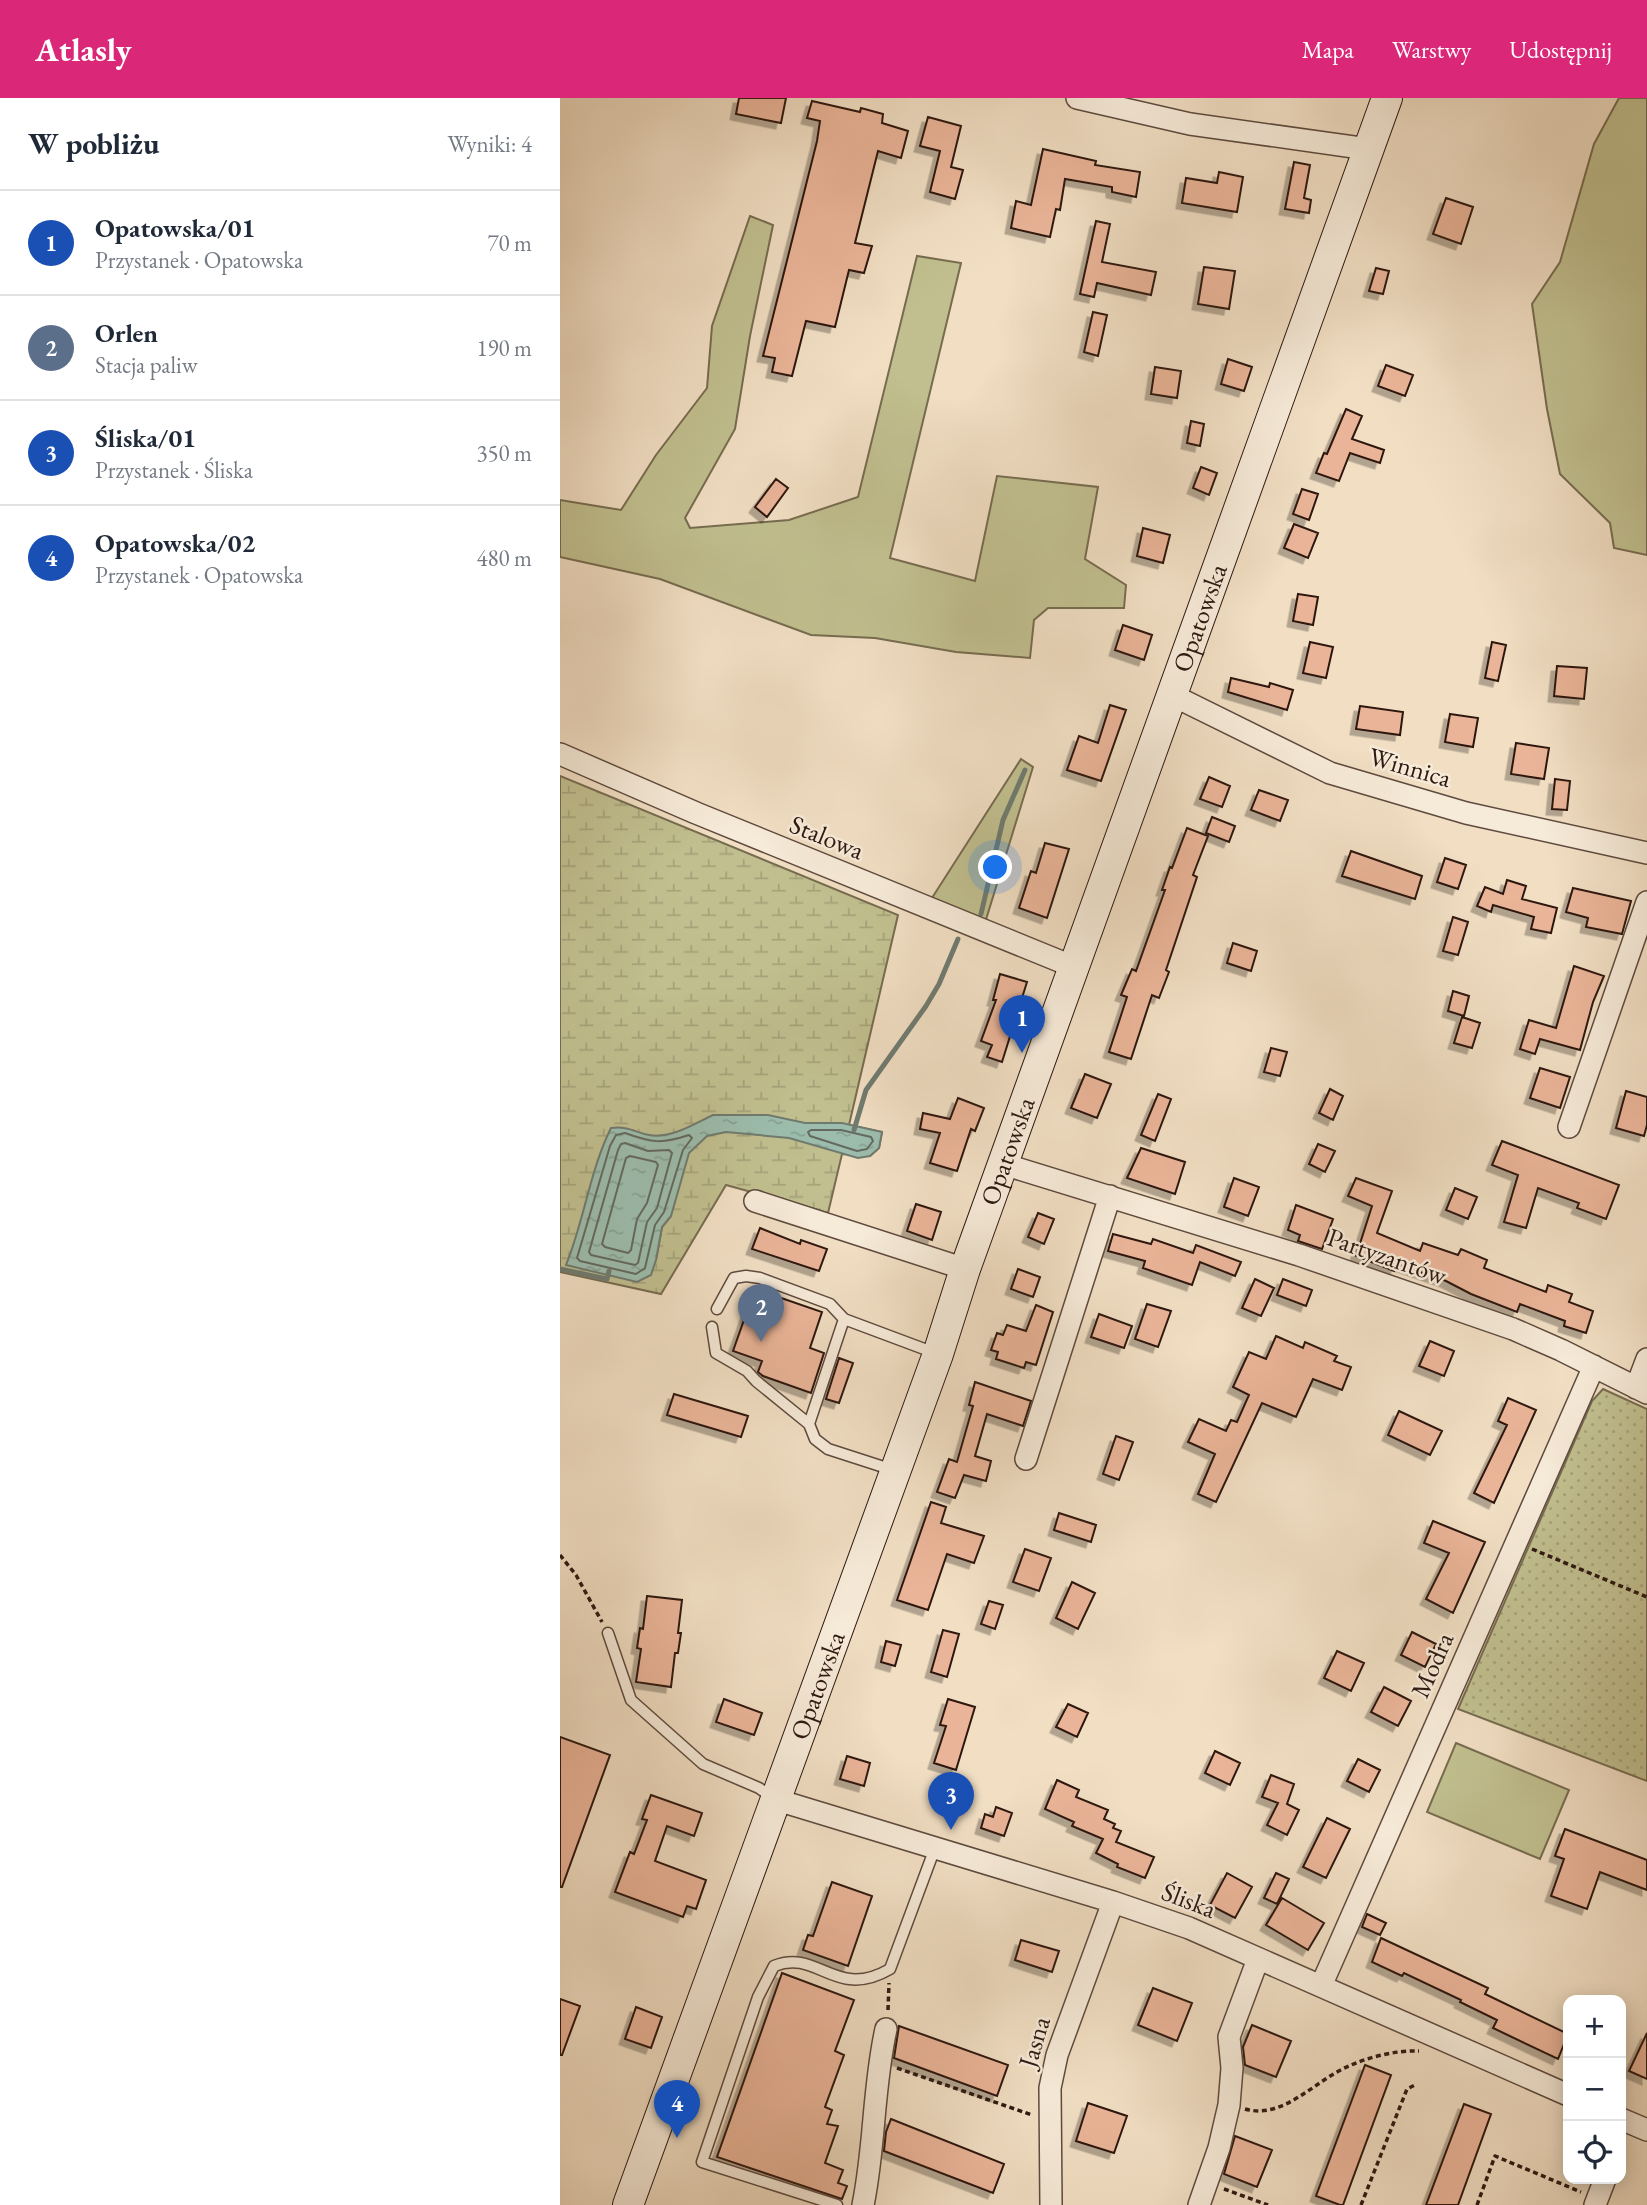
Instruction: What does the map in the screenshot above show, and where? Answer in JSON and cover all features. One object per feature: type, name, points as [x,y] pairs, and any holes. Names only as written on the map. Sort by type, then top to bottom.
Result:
[{"type":"street","points":[[1077,98],[1191,124],[1368,149]]},
{"type":"street","name":"Opatowska","points":[[628,2205],[938,1354],[965,1269],[1387,98]]},
{"type":"street","name":"Winnica","points":[[1172,695],[1330,773],[1465,813],[1647,853]]},
{"type":"street","name":"Stalowa","points":[[560,754],[696,813],[1074,967]]},
{"type":"street","points":[[1569,1127],[1647,902]]},
{"type":"street","name":"Partyzantów","points":[[1003,1164],[1299,1255],[1513,1329],[1642,1391],[1647,1359]]},
{"type":"street","points":[[1026,1459],[1111,1196]]},
{"type":"street","points":[[755,1200],[965,1269]]},
{"type":"street","name":"Modra","points":[[1321,1986],[1594,1366]]},
{"type":"street","name":"Śliska","points":[[774,1799],[1113,1902],[1189,1928],[1563,2093]]},
{"type":"street","name":"Jasna","points":[[1051,2205],[1050,2088],[1057,2055],[1113,1902]]},
{"type":"street","points":[[1199,2205],[1219,2148],[1229,2105],[1232,2068],[1229,2037],[1258,1959]]},
{"type":"street","points":[[863,2205],[868,2180],[879,2061],[886,2029]]},
{"type":"street","points":[[1626,2126],[1647,2130]]},
{"type":"street","points":[[1596,2202],[1603,2184]]},
{"type":"lane","points":[[717,1310],[734,1278],[760,1278],[830,1304],[844,1319],[938,1354]]},
{"type":"lane","points":[[809,1424],[844,1319]]},
{"type":"lane","points":[[712,1327],[716,1353],[747,1371],[809,1424],[815,1439],[828,1449],[895,1471]]},
{"type":"lane","points":[[608,1633],[631,1700],[703,1764],[760,1788],[774,1799]]},
{"type":"lane","points":[[837,2205],[702,2162],[758,1997],[774,1966],[785,1961],[802,1962],[833,1976],[855,1981],[874,1978],[890,1969],[935,1848]]},
{"type":"path","points":[[1516,1544],[1647,1597]]},
{"type":"path","points":[[560,1555],[576,1575],[608,1633]]},
{"type":"path","points":[[886,2029],[890,1969]]},
{"type":"path","points":[[1229,2105],[1263,2113],[1290,2102],[1348,2066],[1386,2056],[1428,2051]]},
{"type":"path","points":[[879,2061],[1051,2121]]},
{"type":"path","points":[[1360,2205],[1407,2089],[1415,2085]]},
{"type":"path","points":[[1477,2205],[1495,2156],[1596,2202]]},
{"type":"path","points":[[1207,2182],[1268,2205]]},
{"type":"green space","points":[[1619,98],[1647,98],[1647,555],[1614,548],[1610,523],[1560,474],[1547,409],[1532,304],[1560,262],[1594,144]]},
{"type":"green space","points":[[750,216],[773,225],[750,336],[735,429],[685,518],[690,528],[789,520],[858,497],[917,256],[961,263],[890,558],[975,581],[997,476],[1098,487],[1085,559],[1126,585],[1124,608],[1048,608],[1034,620],[1030,658],[956,652],[875,638],[811,635],[660,579],[560,557],[560,500],[621,510],[656,455],[707,388],[712,326]]},
{"type":"green space","points":[[1021,759],[1033,767],[984,926],[930,901]]},
{"type":"green space","points":[[560,776],[898,915],[849,1125],[882,1132],[879,1148],[870,1156],[842,1154],[828,1213],[726,1185],[661,1294],[560,1272]],"holes":[[[671,1216],[662,1227],[656,1260],[585,1258]]]},
{"type":"green space","points":[[1603,1389],[1647,1409],[1647,1781],[1458,1709],[1592,1401]]},
{"type":"green space","points":[[1456,1743],[1569,1790],[1540,1859],[1427,1812]]},
{"type":"water","points":[[713,1115],[768,1115],[805,1123],[842,1123],[882,1132],[879,1148],[870,1156],[858,1158],[789,1138],[726,1132],[707,1136],[689,1153],[671,1216],[662,1227],[651,1275],[637,1282],[566,1265],[611,1128],[649,1135],[666,1135]]},
{"type":"building","points":[[739,98],[786,98],[781,123],[736,114]]},
{"type":"building","points":[[812,101],[860,112],[861,108],[883,114],[882,123],[908,131],[901,158],[878,151],[855,243],[872,246],[864,273],[849,270],[835,327],[806,321],[792,376],[772,372],[775,358],[763,356],[817,141],[820,121],[807,118]]},
{"type":"building","points":[[928,117],[961,126],[951,167],[963,170],[955,199],[930,192],[940,151],[920,146]]},
{"type":"building","points":[[1043,149],[1096,161],[1095,165],[1140,172],[1136,197],[1112,192],[1112,187],[1065,179],[1060,210],[1056,209],[1050,237],[1011,228],[1016,201],[1031,205]]},
{"type":"building","points":[[1294,162],[1310,165],[1304,198],[1311,200],[1309,213],[1285,209]]},
{"type":"building","points":[[1219,172],[1243,177],[1237,212],[1182,203],[1186,178],[1217,183]]},
{"type":"building","points":[[1446,198],[1473,207],[1461,244],[1433,234]]},
{"type":"building","points":[[1096,221],[1110,224],[1102,262],[1156,272],[1151,295],[1097,283],[1094,297],[1080,294]]},
{"type":"building","points":[[1204,267],[1235,271],[1229,309],[1198,304]]},
{"type":"building","points":[[1376,268],[1389,271],[1383,294],[1369,291]]},
{"type":"building","points":[[1093,312],[1107,315],[1098,356],[1084,352]]},
{"type":"building","points":[[1228,359],[1252,367],[1244,391],[1221,384]]},
{"type":"building","points":[[1386,365],[1413,375],[1405,396],[1378,386]]},
{"type":"building","points":[[1155,367],[1181,371],[1177,398],[1151,394]]},
{"type":"building","points":[[1346,409],[1362,416],[1352,439],[1384,450],[1380,463],[1350,453],[1339,481],[1316,473]]},
{"type":"building","points":[[1191,421],[1204,424],[1200,446],[1187,443]]},
{"type":"building","points":[[1201,467],[1217,473],[1209,495],[1193,488]]},
{"type":"building","points":[[776,479],[788,488],[767,517],[755,507]]},
{"type":"building","points":[[1302,489],[1318,494],[1309,520],[1293,514]]},
{"type":"building","points":[[1294,524],[1318,533],[1308,558],[1284,548]]},
{"type":"building","points":[[1143,528],[1170,535],[1163,563],[1137,556]]},
{"type":"building","points":[[1298,594],[1318,597],[1313,625],[1293,621]]},
{"type":"building","points":[[1123,625],[1152,635],[1144,660],[1115,650]]},
{"type":"building","points":[[1310,642],[1333,647],[1326,678],[1303,673]]},
{"type":"building","points":[[1492,642],[1506,645],[1498,681],[1485,678]]},
{"type":"building","points":[[1557,666],[1587,668],[1584,699],[1554,696]]},
{"type":"building","points":[[1231,678],[1269,687],[1270,683],[1293,690],[1287,710],[1228,692]]},
{"type":"building","points":[[1110,705],[1126,710],[1101,781],[1067,770],[1079,736],[1098,743]]},
{"type":"building","points":[[1360,706],[1403,712],[1400,735],[1356,729]]},
{"type":"building","points":[[1450,714],[1478,718],[1473,747],[1445,742]]},
{"type":"building","points":[[1516,743],[1549,748],[1544,779],[1511,774]]},
{"type":"building","points":[[1209,777],[1230,786],[1222,807],[1200,799]]},
{"type":"building","points":[[1555,779],[1570,781],[1567,810],[1552,809]]},
{"type":"building","points":[[1259,790],[1288,800],[1280,821],[1251,810]]},
{"type":"building","points":[[1212,817],[1235,826],[1229,842],[1206,833]]},
{"type":"building","points":[[1187,828],[1208,836],[1193,875],[1197,877],[1166,970],[1169,972],[1159,998],[1152,995],[1131,1059],[1109,1052],[1127,997],[1121,995],[1132,969],[1136,971],[1165,890],[1162,890],[1170,867],[1172,868]]},
{"type":"building","points":[[1045,843],[1069,849],[1047,918],[1019,908],[1031,871],[1036,873]]},
{"type":"building","points":[[1351,851],[1422,876],[1415,899],[1342,876]]},
{"type":"building","points":[[1445,858],[1466,865],[1458,889],[1437,882]]},
{"type":"building","points":[[1507,880],[1526,886],[1522,899],[1557,908],[1551,933],[1531,929],[1534,917],[1493,905],[1491,912],[1477,906],[1485,887],[1503,894]]},
{"type":"building","points":[[1573,888],[1631,901],[1622,934],[1586,927],[1588,918],[1566,912]]},
{"type":"building","points":[[1453,917],[1468,922],[1458,955],[1443,951]]},
{"type":"building","points":[[1233,943],[1257,951],[1251,971],[1227,963]]},
{"type":"building","points":[[1574,966],[1604,976],[1593,1002],[1580,1050],[1540,1039],[1535,1054],[1520,1049],[1529,1020],[1556,1028]]},
{"type":"building","points":[[1000,974],[1027,982],[1002,1062],[987,1057],[992,1045],[981,1041],[996,1000],[993,1000]]},
{"type":"building","points":[[1453,991],[1469,996],[1464,1016],[1448,1011]]},
{"type":"building","points":[[1462,1017],[1480,1023],[1472,1048],[1454,1043]]},
{"type":"building","points":[[1271,1048],[1287,1052],[1280,1076],[1264,1072]]},
{"type":"building","points":[[1540,1068],[1570,1077],[1560,1108],[1530,1098]]},
{"type":"building","points":[[1085,1074],[1111,1084],[1097,1118],[1071,1108]]},
{"type":"building","points":[[1330,1089],[1343,1096],[1333,1120],[1319,1113]]},
{"type":"building","points":[[1626,1091],[1647,1097],[1647,1125],[1644,1136],[1616,1128]]},
{"type":"building","points":[[1158,1094],[1171,1099],[1155,1141],[1141,1135]]},
{"type":"building","points":[[958,1098],[984,1108],[975,1131],[971,1129],[957,1171],[930,1163],[940,1133],[920,1129],[923,1113],[950,1119]]},
{"type":"building","points":[[1502,1141],[1619,1185],[1606,1219],[1577,1208],[1579,1203],[1538,1188],[1526,1228],[1504,1222],[1518,1175],[1492,1165]]},
{"type":"building","points":[[1318,1144],[1335,1151],[1325,1172],[1309,1164]]},
{"type":"building","points":[[1141,1148],[1185,1162],[1175,1194],[1127,1178]]},
{"type":"building","points":[[1234,1178],[1259,1187],[1248,1216],[1224,1207]]},
{"type":"building","points":[[1356,1178],[1392,1191],[1377,1233],[1420,1251],[1423,1243],[1458,1255],[1461,1249],[1487,1260],[1484,1268],[1546,1292],[1548,1285],[1572,1294],[1569,1302],[1593,1311],[1586,1333],[1564,1326],[1565,1321],[1520,1304],[1517,1312],[1446,1281],[1397,1264],[1394,1271],[1356,1256],[1372,1206],[1348,1196]]},
{"type":"building","points":[[1455,1188],[1477,1197],[1468,1219],[1446,1210]]},
{"type":"building","points":[[916,1204],[941,1212],[932,1240],[907,1231]]},
{"type":"building","points":[[1296,1205],[1333,1219],[1322,1249],[1298,1241],[1300,1235],[1288,1230]]},
{"type":"building","points":[[1038,1213],[1054,1219],[1044,1244],[1028,1237]]},
{"type":"building","points":[[760,1228],[800,1244],[801,1240],[827,1249],[819,1271],[752,1249]]},
{"type":"building","points":[[1113,1234],[1151,1244],[1153,1239],[1193,1253],[1196,1245],[1241,1262],[1235,1276],[1200,1262],[1192,1285],[1143,1268],[1145,1261],[1108,1251]]},
{"type":"building","points":[[1018,1269],[1040,1277],[1033,1297],[1011,1289]]},
{"type":"building","points":[[1255,1279],[1274,1288],[1261,1316],[1242,1308]]},
{"type":"building","points":[[1283,1279],[1312,1290],[1306,1306],[1277,1295]]},
{"type":"building","points":[[755,1289],[822,1312],[810,1348],[824,1353],[811,1393],[763,1376],[758,1372],[762,1361],[733,1351]]},
{"type":"building","points":[[1147,1304],[1171,1311],[1158,1347],[1135,1339]]},
{"type":"building","points":[[1036,1305],[1053,1312],[1036,1365],[1026,1362],[1024,1368],[996,1359],[998,1352],[991,1350],[997,1333],[1003,1335],[1007,1325],[1026,1331]]},
{"type":"building","points":[[1099,1314],[1132,1326],[1124,1348],[1091,1337]]},
{"type":"building","points":[[1276,1336],[1303,1348],[1305,1342],[1337,1356],[1334,1361],[1351,1367],[1342,1390],[1313,1379],[1296,1417],[1262,1403],[1216,1502],[1198,1494],[1215,1454],[1188,1442],[1199,1419],[1226,1431],[1231,1420],[1237,1422],[1249,1395],[1233,1387],[1249,1352],[1266,1359]]},
{"type":"building","points":[[1430,1341],[1454,1351],[1444,1376],[1419,1366]]},
{"type":"building","points":[[839,1358],[853,1363],[839,1403],[826,1399]]},
{"type":"building","points":[[975,1382],[1031,1401],[1023,1426],[987,1414],[975,1456],[991,1461],[986,1481],[964,1475],[955,1498],[937,1492],[949,1459],[957,1462],[973,1406],[969,1405]]},
{"type":"building","points":[[674,1394],[748,1416],[741,1437],[667,1415]]},
{"type":"building","points":[[1508,1398],[1536,1410],[1494,1503],[1474,1493],[1507,1425],[1498,1421]]},
{"type":"building","points":[[1399,1411],[1442,1431],[1430,1455],[1388,1435]]},
{"type":"building","points":[[1116,1436],[1133,1442],[1119,1480],[1103,1474]]},
{"type":"building","points":[[931,1502],[946,1507],[941,1523],[984,1536],[974,1563],[947,1554],[928,1610],[897,1600]]},
{"type":"building","points":[[1059,1513],[1096,1525],[1091,1542],[1054,1530]]},
{"type":"building","points":[[1433,1521],[1485,1542],[1453,1613],[1426,1599],[1449,1553],[1424,1543]]},
{"type":"building","points":[[1025,1549],[1051,1558],[1039,1591],[1013,1582]]},
{"type":"building","points":[[1072,1582],[1095,1593],[1078,1629],[1056,1618]]},
{"type":"building","points":[[647,1596],[682,1600],[678,1633],[681,1633],[678,1653],[675,1653],[671,1687],[636,1682],[641,1649],[637,1648],[640,1628],[643,1629]]},
{"type":"building","points":[[989,1601],[1003,1605],[995,1629],[981,1624]]},
{"type":"building","points":[[943,1630],[959,1634],[947,1677],[931,1672]]},
{"type":"building","points":[[1412,1632],[1436,1644],[1425,1667],[1401,1655]]},
{"type":"building","points":[[886,1641],[901,1645],[895,1666],[881,1662]]},
{"type":"building","points":[[1337,1651],[1364,1663],[1351,1691],[1324,1678]]},
{"type":"building","points":[[1384,1687],[1411,1701],[1398,1726],[1371,1712]]},
{"type":"building","points":[[724,1699],[762,1713],[754,1735],[716,1722]]},
{"type":"building","points":[[948,1699],[975,1707],[956,1770],[934,1763],[946,1726],[940,1725]]},
{"type":"building","points":[[1068,1704],[1088,1713],[1077,1737],[1056,1727]]},
{"type":"building","points":[[560,1737],[610,1755],[562,1887],[560,1887]]},
{"type":"building","points":[[1215,1751],[1240,1763],[1230,1785],[1205,1773]]},
{"type":"building","points":[[847,1756],[870,1763],[864,1786],[840,1779]]},
{"type":"building","points":[[1358,1759],[1380,1770],[1369,1792],[1347,1781]]},
{"type":"building","points":[[1271,1775],[1294,1784],[1287,1804],[1299,1810],[1287,1835],[1267,1825],[1278,1803],[1262,1797]]},
{"type":"building","points":[[1057,1780],[1079,1790],[1076,1797],[1108,1810],[1104,1819],[1115,1824],[1113,1828],[1121,1831],[1116,1842],[1154,1857],[1145,1878],[1117,1867],[1118,1864],[1096,1853],[1103,1839],[1072,1826],[1074,1822],[1045,1809]]},
{"type":"building","points":[[651,1795],[702,1813],[694,1836],[667,1826],[655,1861],[706,1880],[696,1909],[687,1906],[683,1917],[615,1892],[630,1852],[634,1854],[647,1820],[642,1819]]},
{"type":"building","points":[[996,1807],[1012,1813],[1004,1836],[981,1828],[985,1814],[993,1817]]},
{"type":"building","points":[[1327,1818],[1350,1829],[1326,1878],[1303,1867]]},
{"type":"building","points":[[1565,1829],[1647,1860],[1647,1890],[1600,1872],[1587,1909],[1551,1896],[1564,1859],[1555,1856]]},
{"type":"building","points":[[1227,1873],[1252,1887],[1235,1918],[1210,1905]]},
{"type":"building","points":[[1276,1873],[1289,1879],[1277,1904],[1264,1898]]},
{"type":"building","points":[[832,1882],[872,1896],[848,1966],[803,1950],[808,1935],[813,1936]]},
{"type":"building","points":[[1282,1898],[1324,1923],[1308,1950],[1266,1925]]},
{"type":"building","points":[[1367,1914],[1386,1923],[1380,1935],[1362,1927]]},
{"type":"building","points":[[1381,1938],[1488,1988],[1485,1994],[1563,2032],[1563,2046],[1558,2059],[1493,2028],[1497,2020],[1460,2002],[1461,2000],[1404,1973],[1402,1976],[1372,1962]]},
{"type":"building","points":[[1021,1940],[1059,1951],[1052,1972],[1015,1960]]},
{"type":"building","points":[[782,1973],[854,2000],[835,2051],[844,2055],[825,2107],[832,2110],[827,2124],[838,2126],[825,2163],[843,2170],[838,2183],[847,2186],[842,2199],[717,2157]]},
{"type":"building","points":[[1153,1988],[1192,2003],[1177,2041],[1138,2025]]},
{"type":"building","points":[[560,1999],[580,2006],[562,2055],[560,2055]]},
{"type":"building","points":[[636,2007],[662,2017],[651,2048],[625,2039]]},
{"type":"building","points":[[1252,2025],[1291,2041],[1276,2077],[1245,2065],[1243,2047]]},
{"type":"building","points":[[899,2026],[1008,2065],[997,2096],[894,2058]]},
{"type":"building","points":[[1647,2033],[1647,2079],[1629,2071]]},
{"type":"building","points":[[1365,2065],[1391,2075],[1343,2205],[1340,2205],[1316,2196]]},
{"type":"building","points":[[1088,2103],[1127,2116],[1114,2153],[1076,2141]]},
{"type":"building","points":[[1464,2104],[1491,2114],[1458,2205],[1426,2205]]},
{"type":"building","points":[[891,2119],[1004,2164],[993,2193],[884,2151],[886,2132]]},
{"type":"building","points":[[1235,2136],[1272,2150],[1257,2187],[1224,2174]]},
{"type":"waterway","points":[[981,914],[1003,820],[1025,770]]},
{"type":"waterway","points":[[854,1130],[866,1090],[926,1006],[939,984],[958,939]]},
{"type":"waterway","points":[[560,1269],[607,1279],[609,1271]]},
{"type":"place","name":"Opatowska/01","points":[[1022,1053]]},
{"type":"place","name":"Orlen","points":[[761,1342]]},
{"type":"place","name":"Śliska/01","points":[[951,1830]]},
{"type":"place","name":"Opatowska/02","points":[[677,2138]]}]
